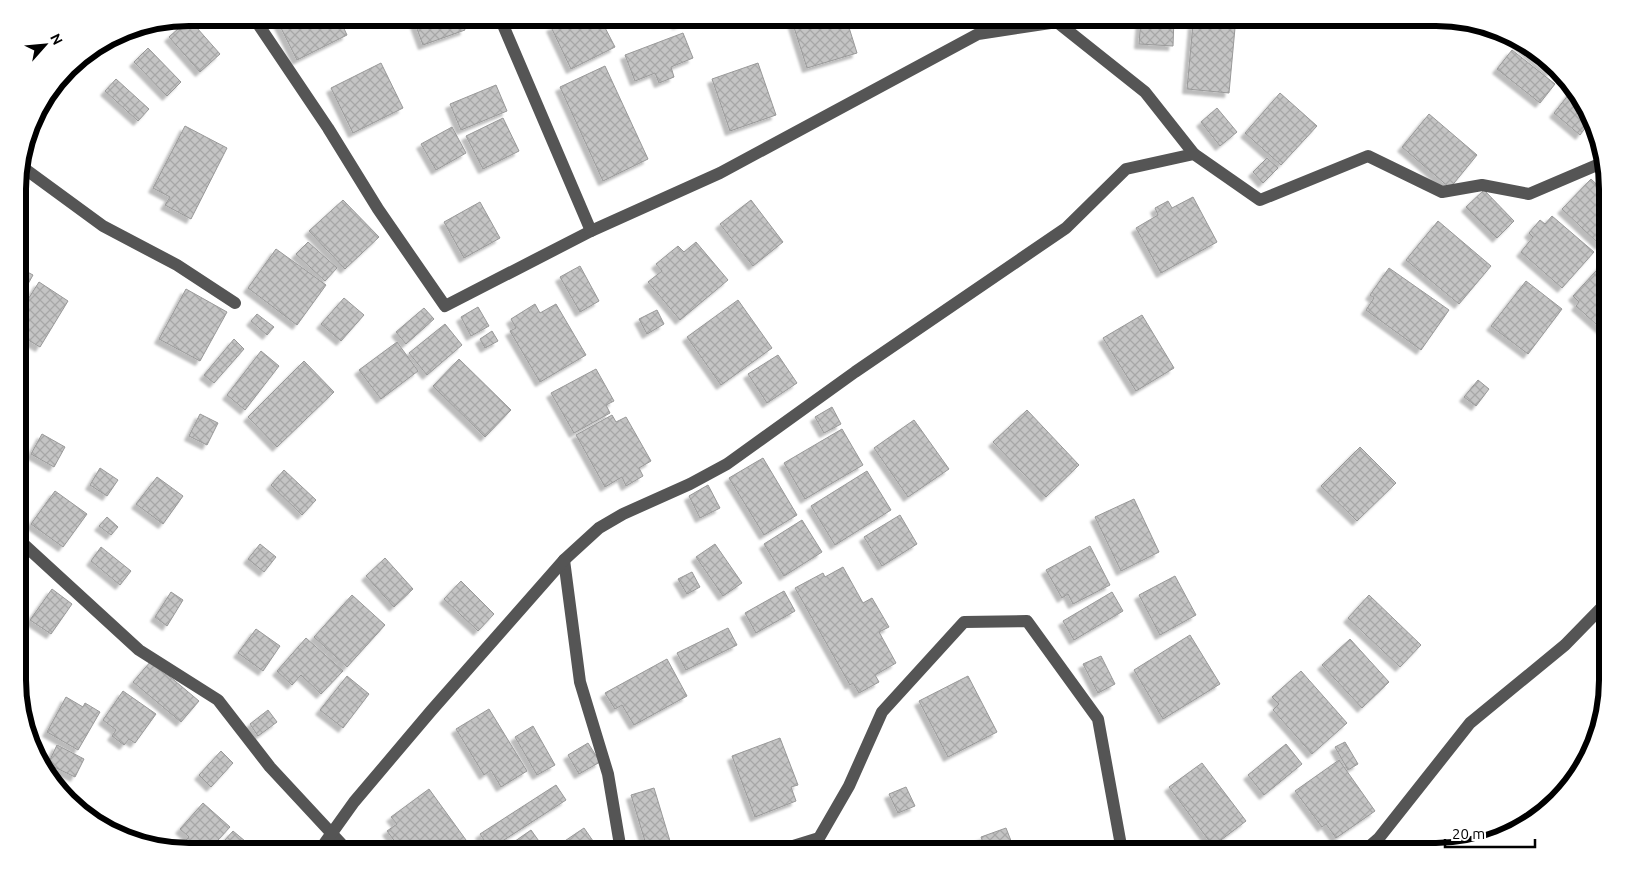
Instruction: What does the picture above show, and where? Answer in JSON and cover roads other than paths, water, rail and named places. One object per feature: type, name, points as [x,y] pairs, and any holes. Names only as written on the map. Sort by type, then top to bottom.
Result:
[{"type":"street","points":[[259,26],[328,128],[378,209],[445,306],[591,231],[720,172],[978,34],[1023,26]]},
{"type":"street","points":[[503,26],[591,231]]},
{"type":"street","points":[[1063,26],[1145,92],[1194,154],[1260,200],[1368,156],[1442,192],[1482,185],[1529,194],[1596,165]]},
{"type":"street","points":[[325,843],[367,787],[564,560],[599,528],[623,514],[690,484],[727,464],[855,372],[1066,228],[1126,169],[1194,154]]},
{"type":"street","points":[[28,171],[103,226],[177,265],[235,303]]},
{"type":"street","points":[[26,547],[139,650],[218,700],[270,768],[339,843]]},
{"type":"street","points":[[564,560],[580,682],[608,774],[620,843]]},
{"type":"street","points":[[1374,842],[1470,723],[1565,645],[1599,610]]},
{"type":"street","points":[[804,843],[818,838],[848,786],[882,712],[964,622],[1027,621],[1098,719],[1120,842]]}]
